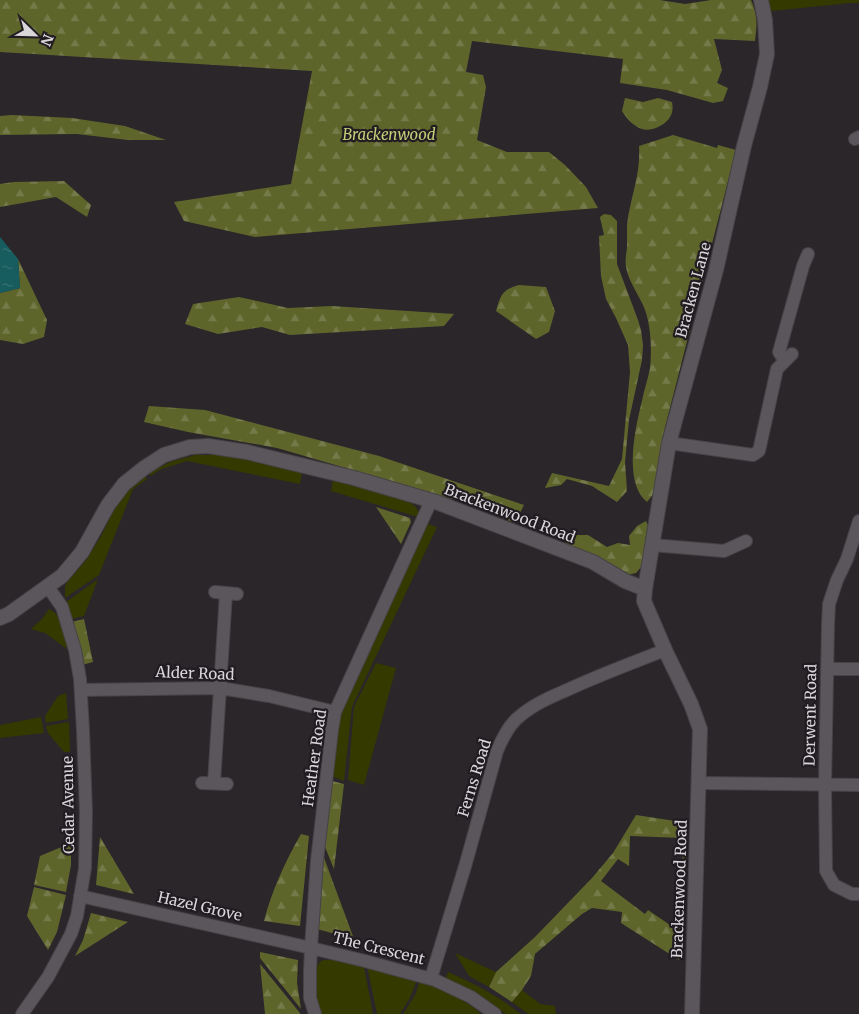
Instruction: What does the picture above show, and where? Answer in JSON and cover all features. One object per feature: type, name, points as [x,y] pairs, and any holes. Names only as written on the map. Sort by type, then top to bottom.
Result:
[{"type":"street","name":"Bracken Lane","points":[[645,589],[669,443],[716,270],[744,146],[762,79],[766,54],[765,20],[761,0]]},
{"type":"street","points":[[669,443],[753,455],[759,451],[777,369],[789,358],[779,352],[808,254]]},
{"type":"street","name":"Brackenwood Road","points":[[0,618],[10,614],[62,576],[82,552],[108,505],[124,484],[164,455],[190,446],[208,446],[247,452],[354,478],[431,501],[593,562],[625,581],[645,589],[644,601],[700,729],[692,1014]]},
{"type":"street","name":"Heather Road","points":[[312,948],[317,862],[335,712],[431,501]]},
{"type":"street","name":"Derwent Road","points":[[859,522],[830,604],[825,785],[826,871],[834,885],[852,894],[859,894]]},
{"type":"street","points":[[652,545],[724,551],[746,541]]},
{"type":"street","name":"Cedar Avenue","points":[[24,1013],[48,977],[71,934],[77,916],[85,868],[84,730],[81,690],[75,650],[62,607],[48,586]]},
{"type":"street","points":[[226,593],[220,688],[208,783],[227,784]]},
{"type":"street","name":"Ferns Road","points":[[431,978],[466,864],[497,751],[502,739],[518,716],[539,702],[602,674],[665,650]]},
{"type":"street","points":[[828,669],[859,669]]},
{"type":"street","name":"Alder Road","points":[[81,690],[113,688],[220,688],[270,696],[335,712]]},
{"type":"street","points":[[699,783],[859,785]]},
{"type":"street","name":"Hazel Grove","points":[[80,896],[312,948]]},
{"type":"street","name":"The Crescent","points":[[315,1014],[310,998],[312,948],[431,978],[471,997],[495,1014]]},
{"type":"green space","name":"Brackenwood","points":[[0,0],[660,0],[685,4],[711,0],[751,0],[756,16],[756,25],[755,41],[714,39],[722,70],[717,83],[728,88],[723,101],[713,103],[667,90],[620,83],[623,59],[472,41],[466,72],[483,75],[486,87],[477,140],[507,152],[549,152],[565,165],[586,187],[598,208],[255,237],[184,221],[174,202],[291,184],[312,71],[0,52]]},
{"type":"green space","points":[[768,0],[859,0],[859,3],[772,11],[768,9]]},
{"type":"green space","points":[[625,98],[643,102],[658,98],[672,102],[672,113],[662,125],[650,130],[642,129],[630,122],[622,111]]},
{"type":"green space","points":[[0,116],[72,118],[125,126],[166,140],[128,140],[77,134],[0,135]]},
{"type":"green space","points":[[673,135],[717,148],[718,145],[736,150],[663,435],[655,492],[647,502],[635,482],[633,454],[636,426],[650,368],[650,336],[646,312],[627,272],[627,225],[637,177],[639,146]]},
{"type":"green space","points":[[64,181],[91,205],[87,217],[56,197],[0,207],[0,184]]},
{"type":"green space","points":[[604,214],[611,215],[617,221],[617,264],[638,320],[643,345],[642,360],[629,420],[625,462],[627,491],[617,502],[592,486],[567,479],[561,485],[545,488],[552,473],[609,486],[622,459],[630,372],[628,345],[606,299],[601,276],[599,236],[604,235],[600,217]]},
{"type":"green space","points":[[18,259],[47,320],[44,337],[23,344],[0,340],[0,293],[20,288]]},
{"type":"green space","points":[[519,285],[546,287],[555,311],[549,332],[536,339],[496,311],[503,294]]},
{"type":"green space","points":[[239,297],[288,308],[332,306],[454,314],[444,326],[290,335],[262,327],[218,334],[185,324],[193,304]]},
{"type":"green space","points":[[149,406],[205,410],[379,456],[524,505],[515,523],[456,500],[277,448],[144,422]]},
{"type":"green space","points":[[195,455],[227,455],[302,473],[300,484],[187,461],[159,470],[151,476],[149,473],[170,462]]},
{"type":"green space","points":[[145,476],[147,479],[133,489],[99,575],[65,598],[65,586],[87,559],[121,497]]},
{"type":"green space","points":[[333,479],[405,500],[417,509],[418,517],[331,491]]},
{"type":"green space","points":[[376,507],[410,518],[411,522],[401,544]]},
{"type":"green space","points":[[646,521],[649,528],[642,566],[636,573],[627,575],[564,545],[568,535],[588,535],[607,547],[618,543],[630,545],[629,536],[637,526]]},
{"type":"green space","points":[[428,524],[437,527],[352,707],[344,781],[332,776],[338,718]]},
{"type":"green space","points":[[98,579],[84,616],[71,619],[66,602]]},
{"type":"green space","points":[[49,609],[54,612],[60,621],[67,649],[45,633],[31,629]]},
{"type":"green space","points":[[84,619],[93,662],[82,665],[72,622]]},
{"type":"green space","points":[[376,663],[396,668],[364,785],[348,780],[354,707]]},
{"type":"green space","points":[[66,693],[68,719],[46,723],[45,716],[58,696]]},
{"type":"green space","points":[[41,717],[44,733],[0,738],[0,725]]},
{"type":"green space","points":[[69,722],[70,752],[64,752],[48,733],[46,726]]},
{"type":"green space","points":[[332,781],[344,784],[334,869],[325,847]]},
{"type":"green space","points":[[636,815],[688,823],[686,874],[682,874],[683,838],[630,836],[629,866],[618,859],[601,881],[645,914],[648,910],[670,925],[676,915],[684,923],[679,960],[621,923],[622,912],[592,908],[582,914],[535,954],[531,976],[512,1002],[489,987],[496,972],[535,937],[592,878],[613,853]]},
{"type":"green space","points":[[301,834],[309,836],[300,926],[264,921],[280,876]]},
{"type":"green space","points":[[100,837],[134,894],[96,885]]},
{"type":"green space","points":[[71,843],[71,865],[66,892],[34,885],[40,856]]},
{"type":"green space","points":[[323,855],[354,939],[317,929]]},
{"type":"green space","points":[[34,887],[66,895],[57,932],[48,950],[27,916]]},
{"type":"green space","points":[[91,913],[128,922],[75,956],[83,940]]},
{"type":"green space","points":[[260,952],[298,960],[297,983],[301,1009],[260,958]]},
{"type":"green space","points":[[455,953],[496,972],[489,987],[469,976]]},
{"type":"green space","points":[[324,960],[333,960],[364,967],[373,1014],[319,1014],[314,982],[319,963]]},
{"type":"green space","points":[[260,964],[300,1013],[300,1014],[265,1014]]},
{"type":"green space","points":[[367,966],[417,980],[410,998],[400,1014],[377,1014]]},
{"type":"green space","points":[[448,972],[486,991],[521,1014],[506,1014],[479,996],[453,984],[446,978]]},
{"type":"green space","points":[[420,981],[461,999],[481,1014],[403,1014],[415,995]]},
{"type":"green space","points":[[522,990],[540,1004],[555,1006],[556,1014],[528,1014],[512,1002]]},
{"type":"water","points":[[0,237],[18,259],[20,288],[0,293]]}]
